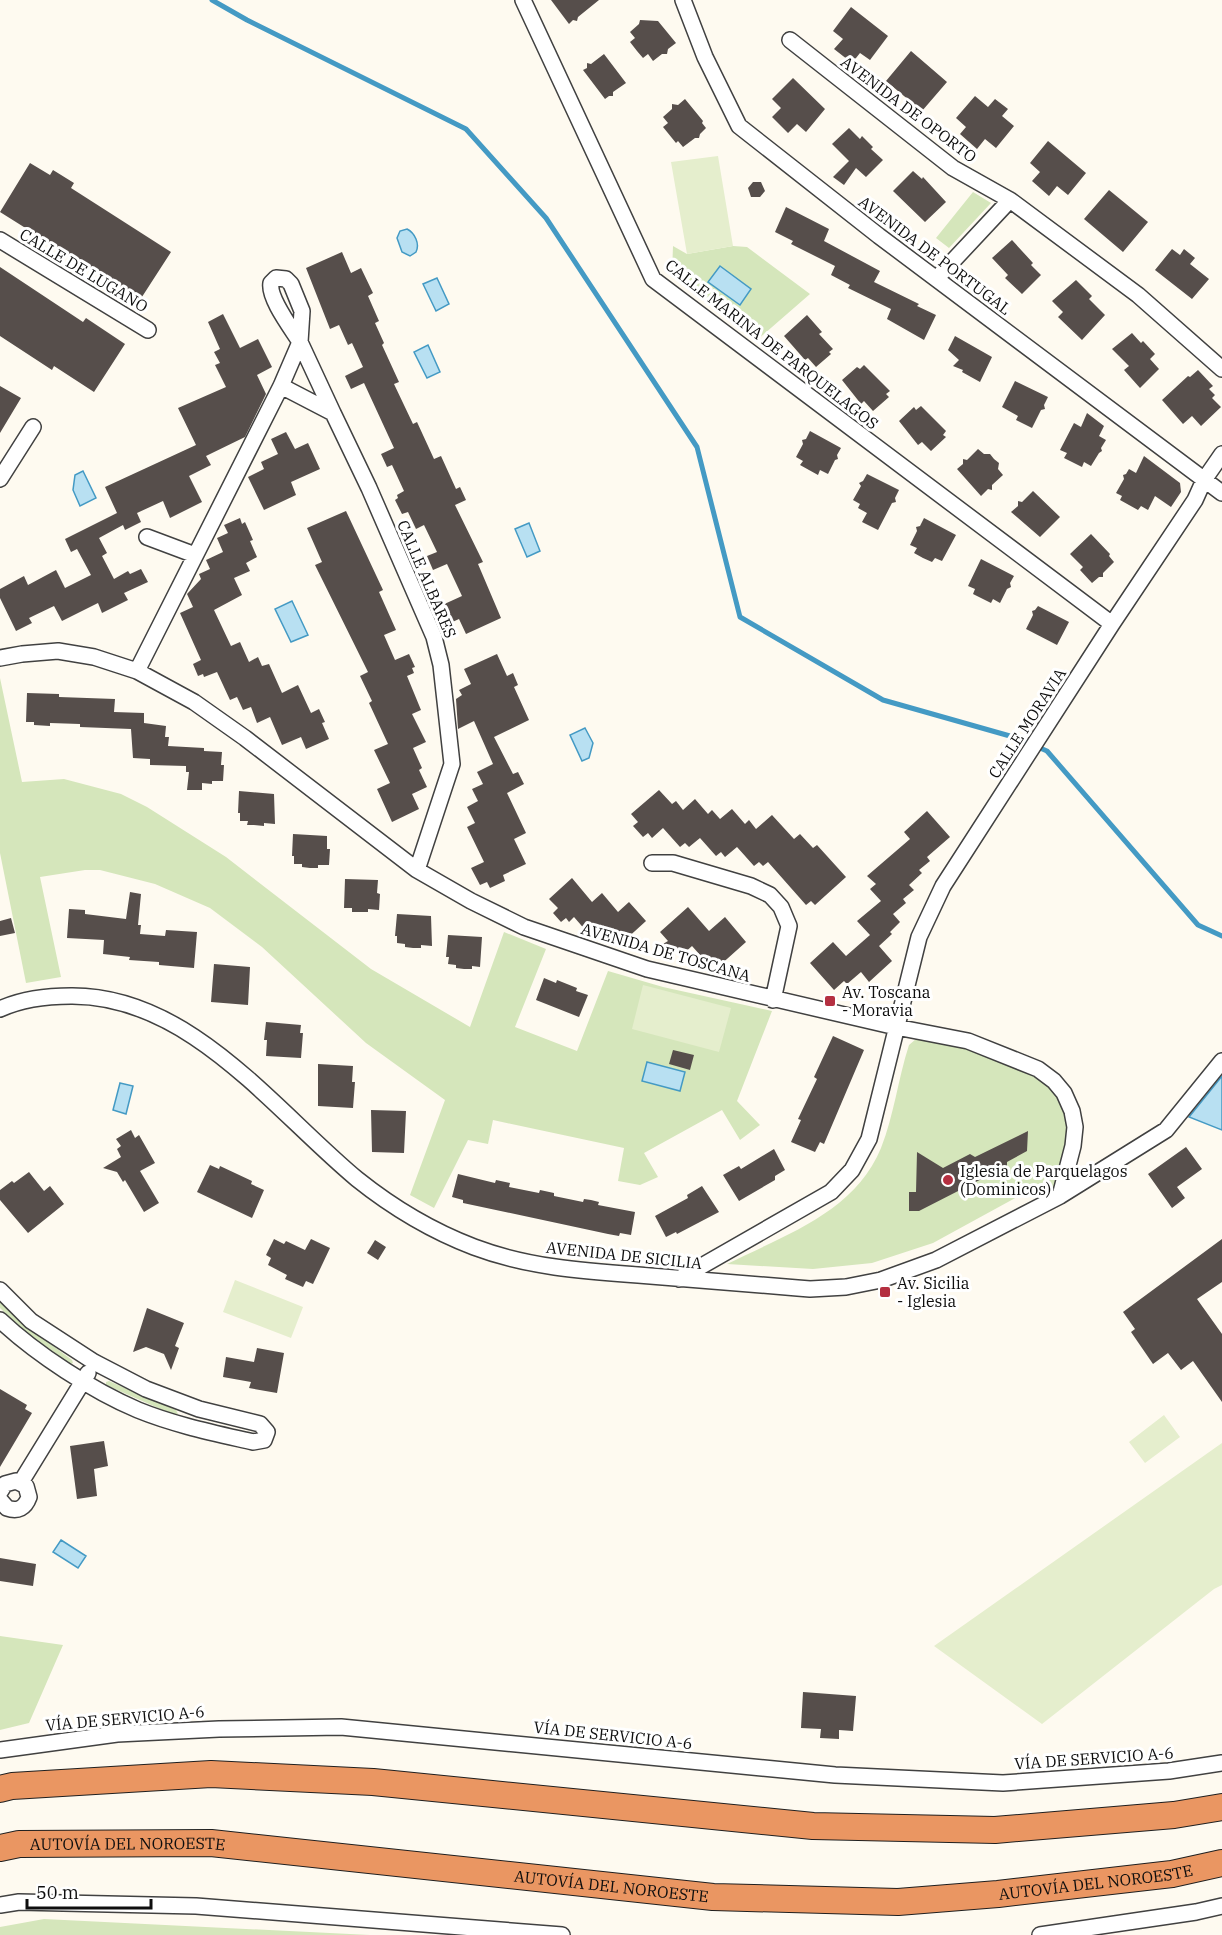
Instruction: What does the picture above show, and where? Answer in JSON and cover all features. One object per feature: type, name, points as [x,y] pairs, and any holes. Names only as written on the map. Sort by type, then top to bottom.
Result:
[{"type":"highway","points":[[0,1789],[12,1786],[222,1774],[373,1782],[813,1826],[984,1830],[1174,1815],[1222,1807]]},
{"type":"highway","name":"AUTOVÍA DEL NOROESTE","points":[[0,1848],[19,1844],[211,1843],[713,1897],[898,1902],[998,1894],[1172,1874],[1222,1863]]},
{"type":"street","name":"CALLE MARINA DE PARQUELAGOS","points":[[523,0],[653,279],[1112,624]]},
{"type":"street","name":"AVENIDA DE PORTUGAL","points":[[683,0],[705,57],[739,126],[879,236],[1222,494]]},
{"type":"street","name":"AVENIDA DE OPORTO","points":[[790,40],[953,168],[1010,200],[1138,295],[1222,369]]},
{"type":"street","points":[[937,278],[1010,200]]},
{"type":"street","name":"CALLE DE LUGANO","points":[[0,240],[148,330]]},
{"type":"street","name":"CALLE ALBARES","points":[[137,671],[281,386],[300,342],[369,488],[434,637],[441,665],[452,764],[417,870]]},
{"type":"street","points":[[281,386],[333,413]]},
{"type":"street","points":[[0,479],[33,427]]},
{"type":"street","name":"CALLE MORAVIA","points":[[679,1279],[831,1192],[852,1170],[869,1139],[919,937],[943,886],[1195,500],[1204,480],[1222,454]]},
{"type":"street","points":[[147,537],[195,555]]},
{"type":"street","name":"AVENIDA DE TOSCANA","points":[[0,658],[58,651],[94,657],[137,671],[194,702],[245,738],[417,870],[471,901],[524,927],[647,969],[896,1027],[968,1041],[1038,1069],[1054,1081],[1064,1093],[1072,1111],[1075,1127],[1073,1146],[1060,1196]]},
{"type":"street","points":[[652,863],[673,864],[751,886],[770,895],[781,907],[789,926],[773,999]]},
{"type":"street","name":"AVENIDA DE SICILIA","points":[[0,1009],[11,1004],[49,996],[93,996],[136,1006],[181,1027],[220,1055],[357,1179],[401,1211],[471,1246],[502,1257],[560,1269],[810,1289],[846,1287],[881,1280],[944,1257],[1060,1196],[1166,1130],[1222,1061]]},
{"type":"street","points":[[0,1290],[31,1321],[94,1362],[146,1389],[188,1405],[260,1424],[267,1432],[264,1440],[253,1442],[191,1428],[137,1409],[83,1381],[18,1337],[0,1320]]},
{"type":"street","points":[[21,1482],[94,1362]]},
{"type":"street","points":[[0,1491],[10,1481],[21,1482],[28,1491],[27,1503],[18,1510],[7,1508],[0,1500]]},
{"type":"street","name":"VÍA DE SERVICIO A-6","points":[[0,1750],[117,1734],[219,1729],[341,1727],[835,1775],[991,1783],[1169,1772],[1222,1763]]},
{"type":"street","points":[[0,1905],[20,1902],[196,1906],[562,1935]]},
{"type":"street","points":[[1040,1935],[1196,1912],[1222,1906]]},
{"type":"green space","points":[[718,156],[733,246],[687,254],[671,162]]},
{"type":"green space","points":[[973,192],[991,203],[949,248],[936,238]]},
{"type":"green space","points":[[673,246],[687,254],[733,246],[747,247],[810,294],[757,340],[672,275]]},
{"type":"green space","points":[[0,678],[22,782],[64,779],[121,794],[147,807],[226,857],[371,969],[470,1027],[504,932],[546,949],[515,1027],[577,1051],[608,971],[663,987],[772,1011],[737,1101],[760,1125],[740,1140],[722,1110],[644,1153],[658,1177],[640,1185],[618,1181],[624,1148],[493,1120],[488,1144],[468,1140],[434,1208],[410,1195],[445,1100],[366,1043],[262,947],[210,908],[155,884],[100,870],[40,877],[61,977],[26,983],[0,853]]},
{"type":"green space","points":[[643,985],[731,1008],[719,1052],[632,1029]]},
{"type":"green space","points":[[927,1036],[960,1044],[1037,1074],[1061,1099],[1069,1126],[1068,1144],[1055,1191],[1049,1195],[1048,1180],[933,1243],[872,1263],[813,1269],[727,1264],[816,1219],[854,1189],[869,1170],[881,1148],[909,1045],[916,1039]]},
{"type":"green space","points":[[235,1280],[303,1307],[291,1338],[223,1312]]},
{"type":"green space","points":[[0,1301],[25,1325],[73,1363],[70,1364],[23,1330],[0,1308]]},
{"type":"green space","points":[[109,1381],[176,1410],[178,1414],[174,1415],[106,1385]]},
{"type":"green space","points":[[1164,1415],[1180,1437],[1145,1463],[1129,1442]]},
{"type":"green space","points":[[1222,1443],[1222,1585],[1042,1724],[934,1646]]},
{"type":"green space","points":[[0,1636],[63,1645],[29,1723],[0,1730]]},
{"type":"green space","points":[[44,1919],[370,1935],[0,1935],[0,1927]]},
{"type":"water","points":[[407,229],[417,242],[416,252],[410,256],[402,252],[397,238],[400,231]]},
{"type":"water","points":[[720,266],[751,289],[740,305],[708,282]]},
{"type":"water","points":[[437,278],[449,304],[436,311],[423,284]]},
{"type":"water","points":[[428,345],[440,372],[427,378],[414,352]]},
{"type":"water","points":[[83,471],[96,498],[80,506],[73,490],[75,475]]},
{"type":"water","points":[[529,523],[540,551],[527,557],[515,529]]},
{"type":"water","points":[[292,601],[308,635],[291,642],[275,609]]},
{"type":"water","points":[[585,728],[593,743],[589,758],[582,761],[570,735]]},
{"type":"water","points":[[647,1062],[685,1072],[680,1091],[642,1081]]},
{"type":"water","points":[[1222,1076],[1222,1130],[1189,1117]]},
{"type":"water","points":[[120,1083],[133,1086],[126,1114],[113,1110]]},
{"type":"water","points":[[61,1540],[86,1556],[78,1568],[53,1552]]},
{"type":"building","points":[[551,0],[599,0],[578,17],[577,21],[573,20],[569,24]]},
{"type":"building","points":[[851,7],[888,36],[870,60],[860,53],[852,63],[834,49],[843,39],[833,31]]},
{"type":"building","points":[[640,20],[658,21],[676,43],[668,49],[667,54],[662,54],[653,61],[648,54],[643,58],[637,51],[630,42],[635,38],[630,32]]},
{"type":"building","points":[[911,51],[947,82],[922,111],[886,81]]},
{"type":"building","points":[[604,54],[626,83],[613,92],[613,96],[605,99],[583,70],[587,68],[587,63],[591,64]]},
{"type":"building","points":[[793,78],[825,109],[806,132],[797,124],[788,133],[772,117],[781,108],[772,99]]},
{"type":"building","points":[[975,96],[988,107],[995,99],[1008,109],[1002,116],[1014,126],[996,148],[985,139],[977,149],[960,134],[966,127],[956,118]]},
{"type":"building","points":[[685,99],[706,128],[699,138],[695,138],[683,147],[678,141],[676,143],[663,127],[668,123],[663,117],[672,109],[672,104],[678,105]]},
{"type":"building","points":[[849,128],[860,139],[862,136],[883,160],[866,177],[856,168],[844,185],[833,177],[849,161],[832,144]]},
{"type":"building","points":[[1048,141],[1086,173],[1068,195],[1057,186],[1049,196],[1032,181],[1040,172],[1030,163]]},
{"type":"building","points":[[30,163],[50,175],[53,170],[74,183],[71,188],[171,252],[140,300],[0,212]]},
{"type":"building","points":[[913,171],[922,179],[923,177],[946,202],[925,222],[893,191]]},
{"type":"building","points":[[753,182],[761,182],[765,191],[760,197],[751,197],[748,188]]},
{"type":"building","points":[[1109,190],[1148,222],[1123,252],[1084,219]]},
{"type":"building","points":[[786,207],[829,229],[824,241],[880,271],[874,282],[936,315],[924,340],[887,319],[891,309],[848,288],[850,285],[831,275],[835,266],[791,244],[793,241],[775,232]]},
{"type":"building","points":[[1012,240],[1041,275],[1022,294],[1005,278],[1008,275],[992,258]]},
{"type":"building","points":[[1172,249],[1180,255],[1184,249],[1195,258],[1190,264],[1209,279],[1192,299],[1155,270]]},
{"type":"building","points":[[342,252],[351,273],[361,268],[373,293],[368,296],[379,321],[375,323],[384,343],[382,345],[399,382],[394,384],[413,424],[417,422],[434,459],[441,456],[456,489],[460,487],[466,500],[455,505],[483,562],[478,564],[501,618],[466,634],[459,619],[448,624],[440,606],[462,596],[447,564],[433,570],[427,556],[437,552],[424,525],[416,529],[408,512],[402,514],[395,500],[398,498],[397,495],[404,491],[392,465],[387,467],[381,454],[394,448],[364,383],[351,389],[345,376],[363,367],[352,343],[348,345],[339,325],[330,329],[306,268]]},
{"type":"building","points":[[0,267],[83,322],[86,318],[125,344],[94,392],[54,366],[52,370],[0,336]]},
{"type":"building","points":[[1076,280],[1092,296],[1089,299],[1105,315],[1082,340],[1058,317],[1063,312],[1052,301]]},
{"type":"building","points":[[223,314],[240,348],[258,339],[272,367],[257,375],[266,394],[245,437],[206,456],[211,465],[189,476],[202,502],[170,518],[163,501],[137,513],[141,522],[125,530],[123,525],[99,538],[107,553],[102,556],[114,579],[128,571],[130,574],[141,569],[148,582],[124,593],[128,600],[102,613],[98,603],[62,621],[54,606],[29,618],[32,623],[16,631],[0,598],[0,589],[24,576],[28,585],[56,570],[65,588],[91,575],[77,549],[71,552],[65,539],[117,513],[105,487],[196,445],[178,408],[226,387],[215,365],[220,363],[214,352],[220,349],[208,322]]},
{"type":"building","points":[[807,315],[822,332],[819,334],[833,349],[829,352],[831,354],[816,367],[808,358],[805,360],[784,336]]},
{"type":"building","points":[[1132,333],[1155,354],[1150,359],[1159,369],[1140,388],[1124,370],[1129,366],[1112,349]]},
{"type":"building","points":[[955,336],[992,357],[980,382],[953,366],[959,360],[948,350]]},
{"type":"building","points":[[864,365],[890,391],[886,394],[889,397],[873,411],[864,401],[861,404],[842,380],[857,367],[860,369]]},
{"type":"building","points":[[1198,370],[1213,386],[1209,389],[1215,395],[1212,398],[1221,407],[1201,426],[1192,416],[1183,424],[1162,400]]},
{"type":"building","points":[[1015,381],[1048,397],[1044,405],[1045,409],[1041,410],[1032,428],[1016,420],[1018,416],[1002,407]]},
{"type":"building","points":[[0,386],[21,398],[0,433]]},
{"type":"building","points":[[921,406],[946,431],[943,435],[946,437],[931,451],[922,442],[918,445],[899,421],[914,407],[916,410]]},
{"type":"building","points":[[1087,413],[1104,426],[1099,436],[1106,440],[1101,448],[1102,451],[1091,466],[1084,462],[1082,467],[1064,458],[1067,453],[1060,450],[1074,423],[1081,427]]},
{"type":"building","points":[[810,431],[841,448],[837,455],[838,459],[835,460],[828,474],[820,470],[818,475],[800,465],[803,461],[796,457],[803,444],[802,440],[806,439]]},
{"type":"building","points":[[286,432],[295,449],[308,443],[320,469],[291,482],[296,495],[264,510],[248,477],[264,469],[261,462],[278,454],[271,439]]},
{"type":"building","points":[[978,449],[984,454],[990,454],[999,463],[998,469],[1003,475],[992,485],[992,490],[988,489],[981,496],[957,469],[963,464],[963,459],[967,460]]},
{"type":"building","points":[[1144,456],[1180,483],[1181,492],[1171,507],[1155,496],[1148,510],[1141,506],[1138,510],[1120,500],[1122,496],[1116,493],[1124,479],[1123,475],[1129,469],[1136,473]]},
{"type":"building","points":[[867,474],[899,490],[895,498],[896,502],[892,503],[878,530],[862,522],[867,513],[858,508],[860,504],[853,500],[861,486],[859,483]]},
{"type":"building","points":[[1033,491],[1060,517],[1040,537],[1011,512],[1018,506],[1018,501],[1022,502]]},
{"type":"building","points":[[346,511],[383,590],[379,592],[396,630],[384,635],[395,660],[409,654],[415,667],[412,668],[414,673],[407,676],[421,710],[412,714],[426,742],[413,748],[427,787],[412,794],[419,809],[392,822],[377,789],[390,783],[374,750],[388,744],[369,703],[372,701],[360,676],[368,672],[315,565],[322,562],[307,528]]},
{"type":"building","points":[[240,518],[242,524],[245,522],[253,540],[250,541],[257,557],[246,563],[250,571],[234,578],[242,595],[214,610],[231,646],[240,642],[249,662],[258,657],[262,666],[269,664],[282,693],[298,685],[311,713],[319,709],[329,739],[306,749],[301,737],[282,745],[270,717],[257,723],[251,707],[243,710],[237,697],[230,700],[217,672],[204,677],[203,674],[198,676],[193,664],[201,660],[180,613],[193,607],[187,594],[201,579],[199,574],[210,569],[206,560],[223,552],[217,538],[228,533],[224,525]]},
{"type":"building","points":[[924,518],[956,535],[942,561],[935,558],[932,562],[923,558],[914,553],[917,548],[910,545],[917,531],[916,527],[920,526]]},
{"type":"building","points":[[1091,534],[1110,554],[1114,562],[1103,573],[1103,577],[1099,577],[1092,583],[1080,570],[1083,567],[1070,554]]},
{"type":"building","points":[[981,559],[1014,576],[1010,583],[1011,587],[1007,589],[1000,603],[993,599],[991,603],[973,594],[975,589],[968,586]]},
{"type":"building","points":[[1038,606],[1069,622],[1057,645],[1026,629],[1033,615],[1032,611]]},
{"type":"building","points":[[497,654],[507,676],[513,673],[518,685],[514,687],[529,720],[494,737],[513,774],[518,772],[524,784],[507,793],[526,833],[514,839],[526,864],[503,875],[505,881],[490,888],[487,882],[480,885],[471,868],[484,862],[467,827],[475,823],[467,807],[478,801],[472,789],[483,784],[477,772],[493,764],[474,721],[458,729],[456,699],[462,695],[459,690],[471,684],[464,669]]},
{"type":"building","points":[[27,693],[59,694],[59,697],[115,699],[114,712],[144,713],[144,723],[166,726],[165,737],[169,737],[168,746],[204,748],[204,751],[222,752],[223,781],[212,781],[212,784],[202,783],[202,790],[187,790],[189,772],[186,772],[186,766],[150,765],[150,759],[133,758],[131,729],[80,727],[80,724],[34,725],[34,722],[26,722]]},
{"type":"building","points":[[659,790],[672,804],[676,801],[683,810],[695,799],[708,814],[712,810],[720,819],[732,809],[745,824],[749,820],[756,829],[772,815],[794,839],[800,834],[813,848],[817,845],[846,877],[815,905],[811,901],[806,905],[768,862],[763,866],[759,862],[754,866],[737,847],[725,857],[721,852],[716,856],[700,838],[689,847],[685,843],[680,847],[663,828],[652,838],[648,833],[643,837],[633,826],[638,822],[631,814]]},
{"type":"building","points":[[239,791],[274,794],[275,824],[247,825],[248,821],[240,821]]},
{"type":"building","points":[[927,811],[950,837],[927,857],[930,861],[919,870],[922,873],[909,885],[914,890],[903,899],[906,903],[893,914],[900,922],[890,932],[892,934],[879,946],[892,961],[869,982],[861,972],[847,984],[844,981],[834,990],[810,963],[833,942],[846,956],[870,935],[857,921],[881,901],[870,889],[876,884],[867,876],[910,839],[904,832]]},
{"type":"building","points":[[293,834],[327,836],[327,849],[330,849],[329,865],[310,868],[302,867],[302,864],[294,864]]},
{"type":"building","points":[[572,878],[592,902],[602,893],[618,912],[629,902],[646,921],[624,941],[620,936],[615,941],[602,926],[596,932],[592,928],[587,932],[574,917],[569,922],[566,918],[561,922],[553,913],[558,908],[549,899]]},
{"type":"building","points":[[345,879],[378,880],[379,910],[368,909],[368,912],[352,912],[352,908],[344,908]]},
{"type":"building","points":[[130,892],[141,894],[138,925],[141,925],[140,934],[165,936],[166,930],[197,932],[194,968],[159,965],[159,962],[129,960],[130,957],[103,954],[104,940],[67,938],[69,909],[85,910],[85,914],[126,919]]},
{"type":"building","points":[[688,907],[709,931],[725,917],[746,942],[718,967],[713,961],[709,965],[692,946],[681,956],[677,951],[673,955],[663,944],[668,941],[660,932]]},
{"type":"building","points":[[397,914],[431,916],[432,946],[421,945],[421,948],[413,948],[397,943],[397,936],[395,936]]},
{"type":"building","points":[[11,918],[15,933],[0,936],[0,921]]},
{"type":"building","points":[[448,935],[482,937],[480,967],[472,966],[472,969],[464,969],[448,964],[449,957],[446,957]]},
{"type":"building","points":[[214,964],[250,967],[248,1005],[211,1002]]},
{"type":"building","points":[[544,978],[556,983],[557,980],[588,995],[579,1017],[536,1000]]},
{"type":"building","points":[[266,1022],[301,1025],[300,1033],[303,1033],[301,1058],[266,1056],[267,1040],[264,1040]]},
{"type":"building","points":[[833,1036],[864,1050],[824,1144],[820,1142],[815,1152],[791,1142],[801,1120],[798,1119],[817,1079],[814,1077]]},
{"type":"building","points":[[673,1050],[694,1055],[690,1070],[669,1064]]},
{"type":"building","points":[[318,1064],[353,1066],[352,1082],[355,1082],[353,1108],[318,1106]]},
{"type":"building","points":[[371,1110],[406,1111],[404,1153],[372,1152]]},
{"type":"building","points":[[131,1130],[135,1138],[139,1135],[155,1163],[140,1171],[159,1203],[144,1212],[125,1180],[123,1182],[117,1172],[103,1168],[121,1157],[117,1149],[121,1146],[116,1139]]},
{"type":"building","name":"Iglesia de Parquelagos (Dominicos)","points":[[1028,1131],[1027,1151],[1007,1162],[1007,1166],[919,1211],[909,1211],[909,1192],[916,1192],[917,1152],[943,1168],[970,1154],[975,1157]]},
{"type":"building","points":[[1186,1147],[1202,1169],[1177,1187],[1185,1198],[1172,1208],[1148,1174]]},
{"type":"building","points":[[774,1149],[785,1170],[775,1176],[775,1180],[739,1201],[723,1175],[739,1166],[741,1169]]},
{"type":"building","points":[[210,1165],[219,1169],[220,1166],[252,1181],[251,1184],[264,1190],[252,1218],[197,1192]]},
{"type":"building","points":[[29,1172],[44,1191],[50,1186],[64,1204],[28,1233],[0,1200],[0,1190]]},
{"type":"building","points":[[458,1174],[495,1183],[496,1180],[510,1183],[509,1187],[539,1193],[540,1190],[554,1193],[554,1196],[583,1202],[584,1199],[591,1200],[599,1202],[598,1205],[635,1212],[631,1235],[608,1234],[463,1203],[463,1200],[452,1197]]},
{"type":"building","points":[[702,1186],[719,1212],[677,1234],[676,1232],[666,1237],[655,1216],[688,1198],[687,1195]]},
{"type":"building","points":[[274,1239],[284,1244],[286,1241],[305,1250],[311,1239],[330,1248],[313,1284],[306,1281],[303,1287],[285,1279],[287,1275],[268,1265],[271,1258],[266,1255]]},
{"type":"building","points":[[1222,1239],[1222,1282],[1197,1299],[1222,1334],[1222,1402],[1193,1361],[1181,1370],[1168,1353],[1153,1364],[1131,1332],[1135,1329],[1123,1312]]},
{"type":"building","points":[[375,1240],[386,1247],[378,1260],[367,1253]]},
{"type":"building","points":[[147,1308],[184,1323],[175,1346],[179,1348],[171,1370],[164,1354],[146,1347],[133,1352]]},
{"type":"building","points":[[257,1348],[284,1353],[277,1393],[249,1388],[251,1382],[223,1377],[226,1357],[254,1362]]},
{"type":"building","points":[[0,1389],[27,1405],[25,1409],[32,1413],[0,1467]]},
{"type":"building","points":[[104,1441],[108,1466],[94,1469],[97,1496],[77,1499],[70,1446]]},
{"type":"building","points":[[0,1558],[36,1564],[33,1586],[0,1581]]},
{"type":"building","points":[[803,1692],[856,1696],[853,1731],[839,1730],[839,1739],[820,1738],[821,1729],[801,1728]]},
{"type":"waterway","points":[[212,0],[247,20],[466,129],[546,218],[697,447],[740,617],[883,700],[1017,738],[1047,751],[1198,925],[1222,936]]},
{"type":"place","name":"Av. Toscana - Moravia","points":[[830,1001]]},
{"type":"place","name":"Iglesia de Parquelagos (Dominicos)","points":[[948,1180]]},
{"type":"place","name":"Av. Sicilia - Iglesia","points":[[885,1292]]}]
